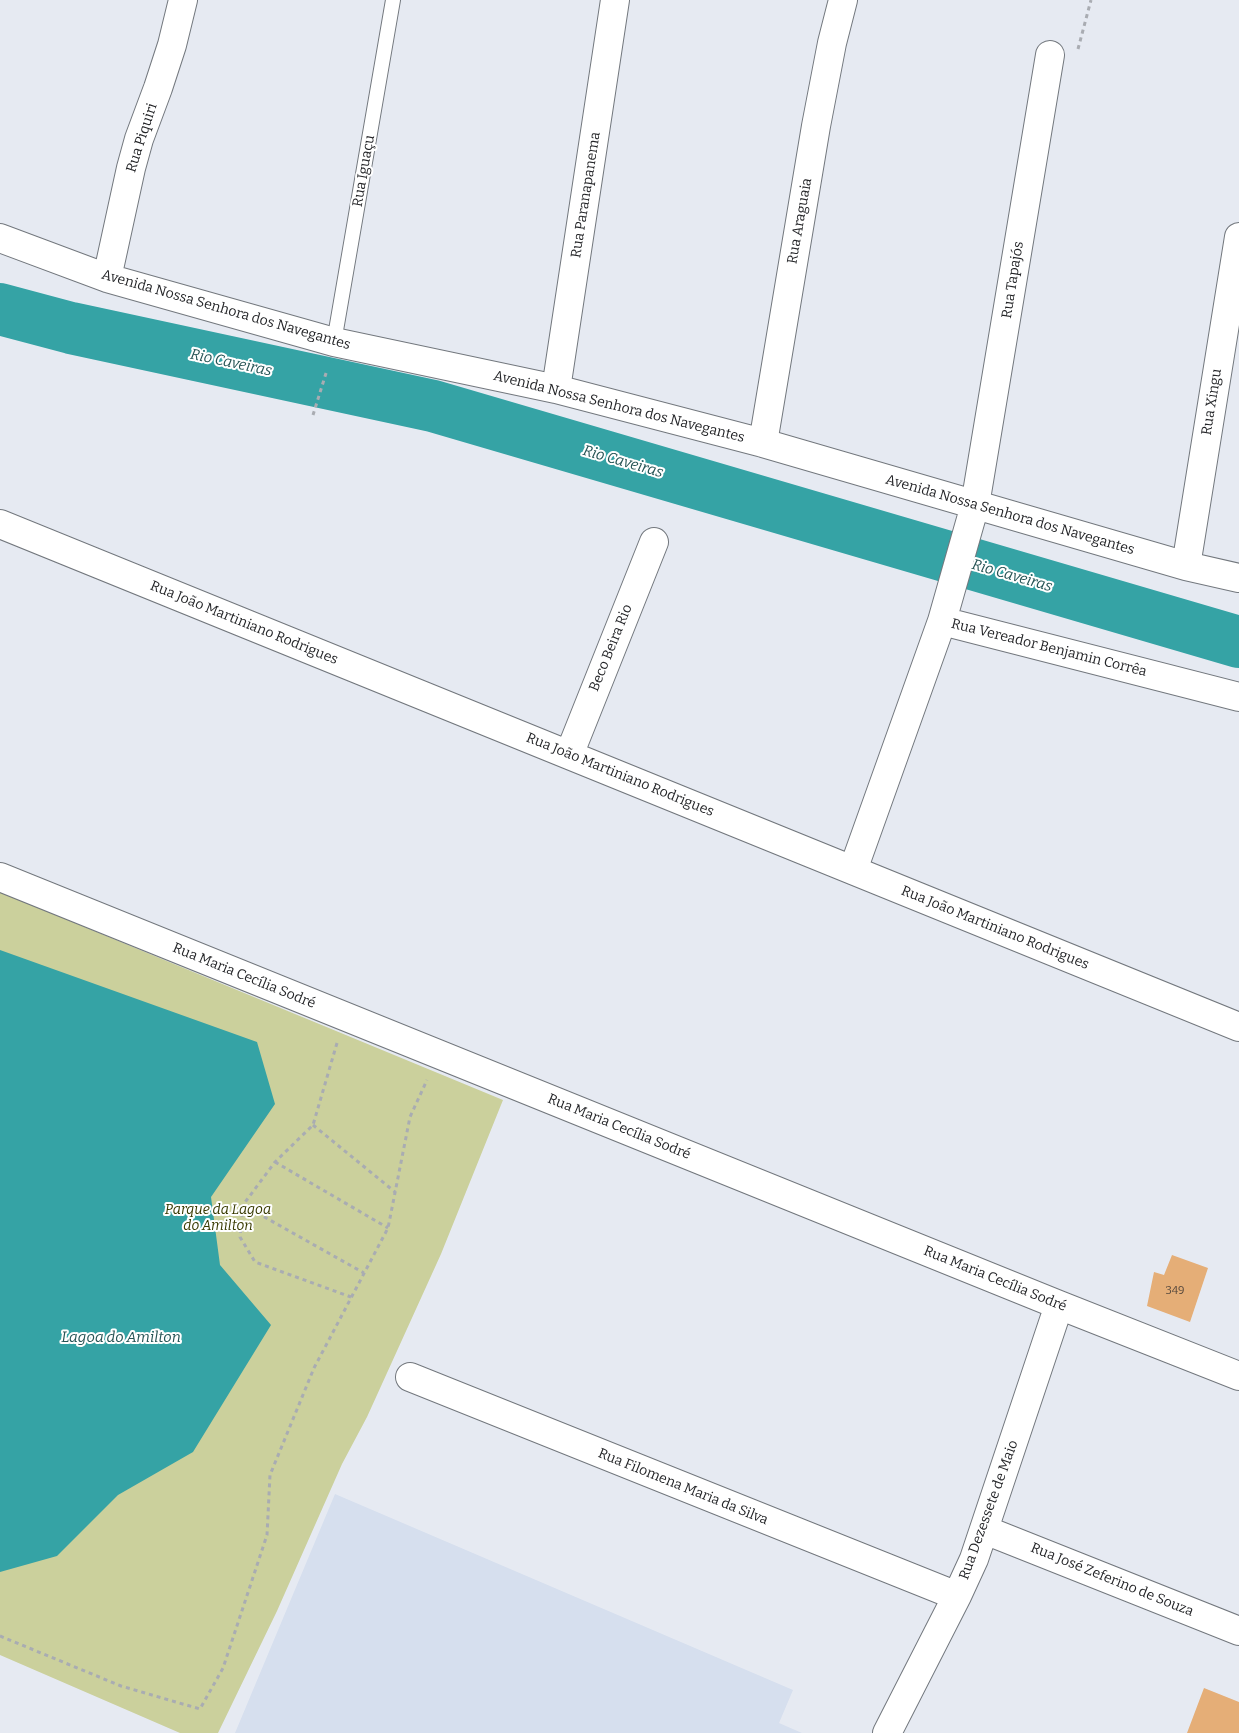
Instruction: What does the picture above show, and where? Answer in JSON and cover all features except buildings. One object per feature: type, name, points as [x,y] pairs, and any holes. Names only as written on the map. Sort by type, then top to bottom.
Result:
[{"type":"street","name":"Rua Piquiri","points":[[107,278],[131,168],[167,62],[183,0]]},
{"type":"street","name":"Rua Paranapanema","points":[[556,389],[615,0]]},
{"type":"street","name":"Rua Araguaia","points":[[763,442],[816,126],[832,43],[843,0]]},
{"type":"street","name":"Rua Tapajós","points":[[944,613],[975,505],[1050,55]]},
{"type":"street","name":"Rua Xingu","points":[[1186,566],[1239,237]]},
{"type":"street","name":"Avenida Nossa Senhora dos Navegantes","points":[[0,238],[107,278],[334,342],[556,389],[763,442],[1186,566],[1239,578]]},
{"type":"street","name":"Rua João Martiniano Rodrigues","points":[[0,524],[1239,1027]]},
{"type":"street","name":"Beco Beira Rio","points":[[569,755],[654,542]]},
{"type":"street","name":"Rua Vereador Benjamin Corrêa","points":[[853,870],[944,613],[1239,697]]},
{"type":"street","name":"Rua Maria Cecília Sodré","points":[[0,877],[1239,1376]]},
{"type":"street","name":"Rua Dezessete de Maio","points":[[887,1733],[974,1559],[1060,1305]]},
{"type":"street","name":"Rua Filomena Maria da Silva","points":[[410,1377],[957,1596]]},
{"type":"street","name":"Rua José Zeferino de Souza","points":[[985,1530],[1239,1631]]},
{"type":"lane","name":"Rua Iguaçu","points":[[334,342],[393,0]]},
{"type":"path","points":[[1050,55],[1076,56],[1091,0]]},
{"type":"path","points":[[313,415],[327,369]]},
{"type":"path","points":[[345,1016],[313,1125],[275,1162],[243,1205],[240,1236],[255,1262],[351,1297]]},
{"type":"path","points":[[0,1636],[120,1686],[200,1709],[222,1668],[267,1534],[270,1475],[314,1368],[388,1228],[410,1117],[438,1054]]},
{"type":"path","points":[[313,1125],[395,1192]]},
{"type":"path","points":[[275,1162],[388,1228]]},
{"type":"path","points":[[243,1205],[364,1273]]},
{"type":"shaded area","points":[[335,1494],[793,1690],[779,1723],[802,1733],[235,1733]]},
{"type":"green space","name":"Parque da Lagoa do Amilton","points":[[0,892],[503,1100],[441,1254],[367,1417],[342,1464],[277,1611],[218,1733],[180,1733],[0,1655]]},
{"type":"water","name":"Lagoa do Amilton","points":[[0,950],[257,1042],[275,1104],[211,1197],[220,1265],[271,1325],[193,1452],[118,1495],[57,1556],[0,1572]]},
{"type":"waterway","name":"Rio Caveiras","points":[[0,309],[71,328],[433,406],[1239,642]]}]
